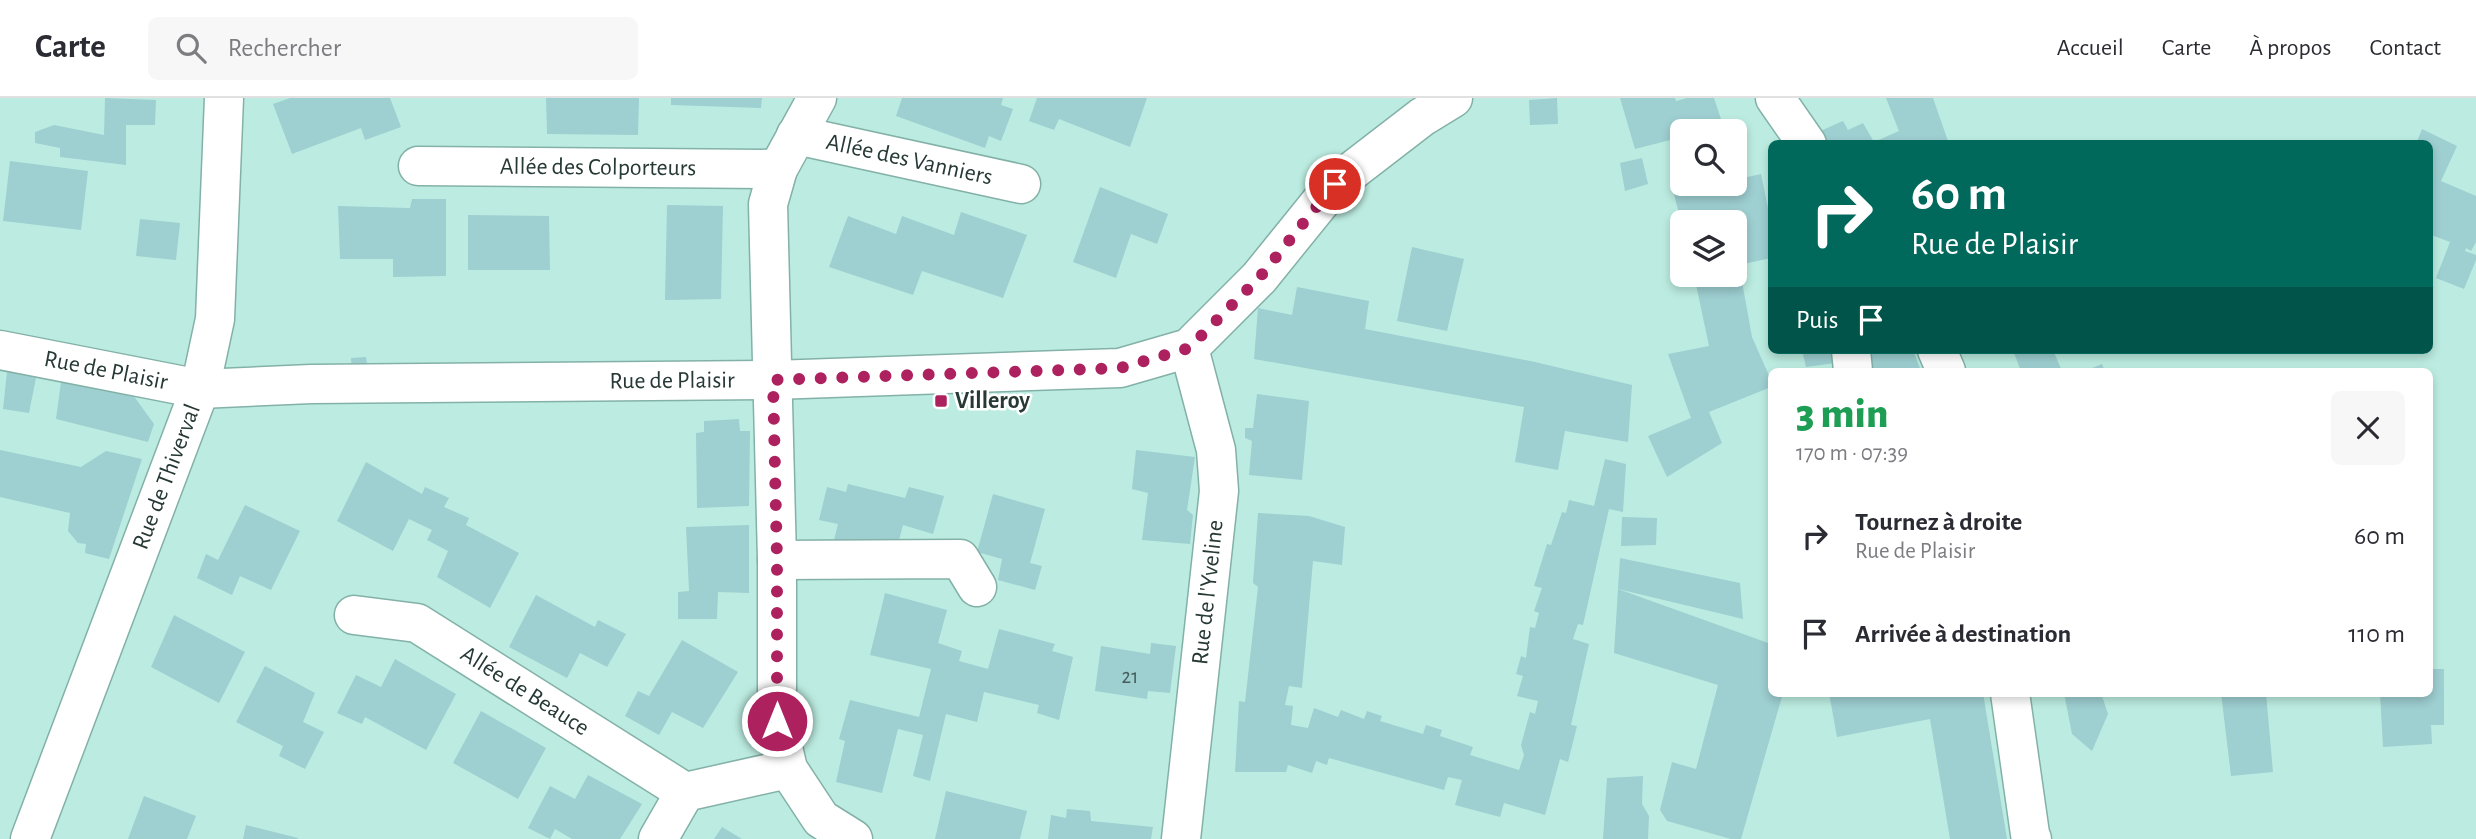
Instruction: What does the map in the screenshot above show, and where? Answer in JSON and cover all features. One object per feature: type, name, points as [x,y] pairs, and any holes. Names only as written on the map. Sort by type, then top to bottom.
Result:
[{"type":"street","name":"Rue de Thiverval","points":[[30,839],[200,389],[215,319],[224,98]]},
{"type":"street","points":[[817,98],[778,169],[768,204],[777,560],[777,721],[789,769],[821,819],[853,839]]},
{"type":"street","name":"Rue de Plaisir","points":[[0,349],[200,389],[311,384],[773,380],[1120,368],[1189,348],[1259,278],[1335,184],[1422,117],[1453,98]]},
{"type":"street","points":[[1775,98],[1804,140]]},
{"type":"street","name":"Allée des Vanniers","points":[[796,135],[1021,184]]},
{"type":"street","name":"Allée des Colporteurs","points":[[418,166],[778,169]]},
{"type":"street","name":"Rue de l'Yveline","points":[[1181,839],[1219,491],[1216,450],[1189,348]]},
{"type":"street","points":[[777,560],[960,558],[977,587]]},
{"type":"street","name":"Allée de Beauce","points":[[354,615],[417,623],[685,792]]},
{"type":"street","points":[[2011,697],[2032,839]]},
{"type":"street","points":[[658,839],[685,792],[789,769]]},
{"type":"building","points":[[105,98],[156,100],[155,125],[126,125],[126,165],[60,157],[60,148],[35,143],[35,132],[54,125],[104,135]]},
{"type":"building","points":[[290,98],[390,98],[401,127],[365,140],[361,128],[292,154],[273,104]]},
{"type":"building","points":[[546,98],[639,98],[638,135],[547,134]]},
{"type":"building","points":[[671,98],[762,98],[761,108],[671,105]]},
{"type":"building","points":[[902,98],[1003,98],[1001,105],[1013,109],[1001,141],[989,136],[985,148],[896,116]]},
{"type":"building","points":[[1037,98],[1147,98],[1130,147],[1059,119],[1054,130],[1029,121]]},
{"type":"building","points":[[1557,98],[1558,124],[1530,125],[1529,100]]},
{"type":"building","points":[[1620,98],[1675,98],[1676,101],[1687,98],[1714,98],[1721,119],[1670,119],[1670,140],[1635,149]]},
{"type":"building","points":[[1886,98],[1933,98],[1948,140],[1879,140],[1899,131]]},
{"type":"building","points":[[1843,121],[1848,130],[1863,123],[1873,140],[1823,140],[1818,132]]},
{"type":"building","points":[[2422,129],[2457,146],[2441,181],[2476,196],[2476,242],[2471,251],[2466,248],[2465,251],[2476,255],[2476,260],[2464,289],[2436,278],[2450,242],[2433,236],[2433,140],[2418,140]]},
{"type":"building","points":[[1642,158],[1648,184],[1625,191],[1620,163]]},
{"type":"building","points":[[10,161],[88,171],[81,230],[3,221]]},
{"type":"building","points":[[1761,174],[1768,208],[1768,259],[1747,263],[1747,210],[1678,210],[1674,196],[1747,196],[1747,177]]},
{"type":"building","points":[[1100,187],[1168,214],[1157,244],[1131,234],[1116,278],[1073,262]]},
{"type":"building","points":[[412,199],[446,199],[446,276],[393,277],[393,259],[340,259],[338,206],[410,208]]},
{"type":"building","points":[[667,205],[723,206],[721,299],[665,300]]},
{"type":"building","points":[[961,212],[1027,235],[1003,298],[922,271],[913,295],[829,267],[848,216],[896,234],[902,216],[954,235]]},
{"type":"building","points":[[468,215],[549,216],[550,270],[468,270]]},
{"type":"building","points":[[140,219],[180,223],[176,260],[136,256]]},
{"type":"building","points":[[1412,247],[1464,259],[1447,331],[1397,321]]},
{"type":"building","points":[[1297,287],[1369,301],[1365,329],[1535,362],[1632,385],[1628,442],[1565,431],[1558,470],[1515,462],[1524,407],[1254,359],[1258,308],[1292,315]]},
{"type":"building","points":[[1697,287],[1743,287],[1752,337],[1768,373],[1768,388],[1709,412],[1722,443],[1667,477],[1648,436],[1691,418],[1668,354],[1709,346]]},
{"type":"building","points":[[1803,354],[1842,354],[1843,362],[1806,367]]},
{"type":"building","points":[[1864,354],[1915,354],[1920,368],[1868,368]]},
{"type":"building","points":[[2014,354],[2055,354],[2061,368],[2020,368]]},
{"type":"building","points":[[366,357],[368,370],[352,371],[351,358]]},
{"type":"building","points":[[7,372],[36,378],[29,413],[3,409]]},
{"type":"building","points":[[61,382],[133,395],[154,424],[148,442],[56,419]]},
{"type":"building","points":[[1257,394],[1309,401],[1302,480],[1249,475],[1252,441],[1245,438],[1245,428],[1253,428]]},
{"type":"building","points":[[739,419],[740,431],[750,431],[749,506],[697,508],[696,433],[704,432],[704,421]]},
{"type":"building","points":[[0,450],[81,467],[106,451],[142,459],[109,559],[85,553],[86,544],[78,543],[68,531],[70,513],[0,497]]},
{"type":"building","points":[[1136,450],[1195,457],[1187,510],[1193,515],[1190,544],[1142,540],[1148,493],[1132,489]]},
{"type":"building","points":[[1605,459],[1626,464],[1623,512],[1609,509],[1583,625],[1578,624],[1573,639],[1589,644],[1571,725],[1577,726],[1568,762],[1560,759],[1545,815],[1504,803],[1500,817],[1455,805],[1462,780],[1448,777],[1444,790],[1329,758],[1327,765],[1316,761],[1312,773],[1288,765],[1286,772],[1235,772],[1239,701],[1245,702],[1258,587],[1253,583],[1258,513],[1309,516],[1345,527],[1342,565],[1313,561],[1302,688],[1289,686],[1285,705],[1293,706],[1291,725],[1308,728],[1314,708],[1338,717],[1341,710],[1364,719],[1367,711],[1382,716],[1380,721],[1423,734],[1426,725],[1442,730],[1440,736],[1473,747],[1470,755],[1519,770],[1524,755],[1521,745],[1530,712],[1535,714],[1538,701],[1517,696],[1523,676],[1516,674],[1521,656],[1526,658],[1530,627],[1535,628],[1539,613],[1534,611],[1542,588],[1534,586],[1547,544],[1551,545],[1569,500],[1594,506]]},
{"type":"building","points":[[366,462],[422,494],[425,487],[449,498],[444,507],[469,518],[466,525],[519,553],[490,608],[437,577],[448,551],[427,540],[432,530],[409,519],[393,551],[337,521]]},
{"type":"building","points":[[848,484],[905,498],[909,487],[944,496],[933,534],[903,525],[895,555],[834,540],[838,524],[819,520],[827,487],[846,492]]},
{"type":"building","points":[[993,494],[1045,509],[1030,563],[1042,566],[1035,590],[998,580],[1002,559],[977,552]]},
{"type":"building","points":[[245,505],[300,531],[271,590],[240,576],[232,595],[197,578],[206,554],[218,560]]},
{"type":"building","points":[[1622,517],[1657,518],[1656,545],[1621,546]]},
{"type":"building","points":[[749,525],[749,593],[718,592],[717,619],[678,619],[678,592],[689,591],[686,527]]},
{"type":"building","points":[[1620,558],[1740,583],[1743,619],[1618,589]]},
{"type":"building","points":[[1618,589],[1768,643],[1768,697],[1782,697],[1741,839],[1731,839],[1667,821],[1660,810],[1672,762],[1696,769],[1718,685],[1614,653]]},
{"type":"building","points":[[885,593],[947,610],[938,643],[962,651],[959,661],[988,669],[999,629],[1055,644],[1052,651],[1073,657],[1059,720],[1037,713],[1039,705],[984,692],[977,722],[946,714],[930,781],[913,776],[923,735],[898,729],[882,793],[836,782],[845,741],[839,739],[850,700],[919,717],[931,669],[870,655]]},
{"type":"building","points":[[536,595],[595,627],[598,620],[626,634],[607,667],[580,653],[567,678],[509,647]]},
{"type":"building","points":[[174,615],[245,652],[219,703],[151,667]]},
{"type":"building","points":[[682,640],[738,672],[703,728],[672,712],[659,735],[625,716],[638,691],[649,696]]},
{"type":"building","points":[[1151,643],[1176,646],[1170,693],[1148,691],[1147,699],[1095,691],[1101,646],[1150,654]]},
{"type":"building","points":[[395,659],[456,694],[426,750],[365,717],[362,724],[337,713],[356,675],[381,687]]},
{"type":"building","points":[[265,666],[315,693],[303,722],[324,732],[305,769],[279,756],[283,746],[236,722]]},
{"type":"building","points":[[2433,669],[2444,669],[2444,725],[2431,725],[2432,744],[2383,747],[2380,697],[2433,697]]},
{"type":"building","points":[[1830,697],[1984,697],[2007,839],[1950,839],[1930,719],[1837,737]]},
{"type":"building","points":[[2065,697],[2102,697],[2108,714],[2092,751],[2072,734]]},
{"type":"building","points":[[2221,697],[2266,697],[2273,772],[2231,776]]},
{"type":"building","points":[[481,711],[546,748],[518,799],[453,763]]},
{"type":"building","points":[[588,775],[642,804],[620,839],[572,839],[555,829],[550,839],[528,828],[550,786],[575,799]]},
{"type":"building","points":[[1643,776],[1642,804],[1649,816],[1648,839],[1603,839],[1607,778]]},
{"type":"building","points":[[946,791],[1027,811],[1020,839],[935,839]]},
{"type":"building","points":[[144,796],[196,816],[187,839],[128,839]]},
{"type":"building","points":[[1067,809],[1090,811],[1091,821],[1153,827],[1151,839],[1048,839],[1051,815],[1066,818]]},
{"type":"building","points":[[246,825],[298,838],[298,839],[243,839]]},
{"type":"building","points":[[722,827],[742,839],[714,839]]},
{"type":"place","name":"Villeroy","points":[[941,401]]},
{"type":"route","points":[[777,721],[773,380],[1120,368],[1164,357],[1189,348],[1259,278],[1335,184]]}]
